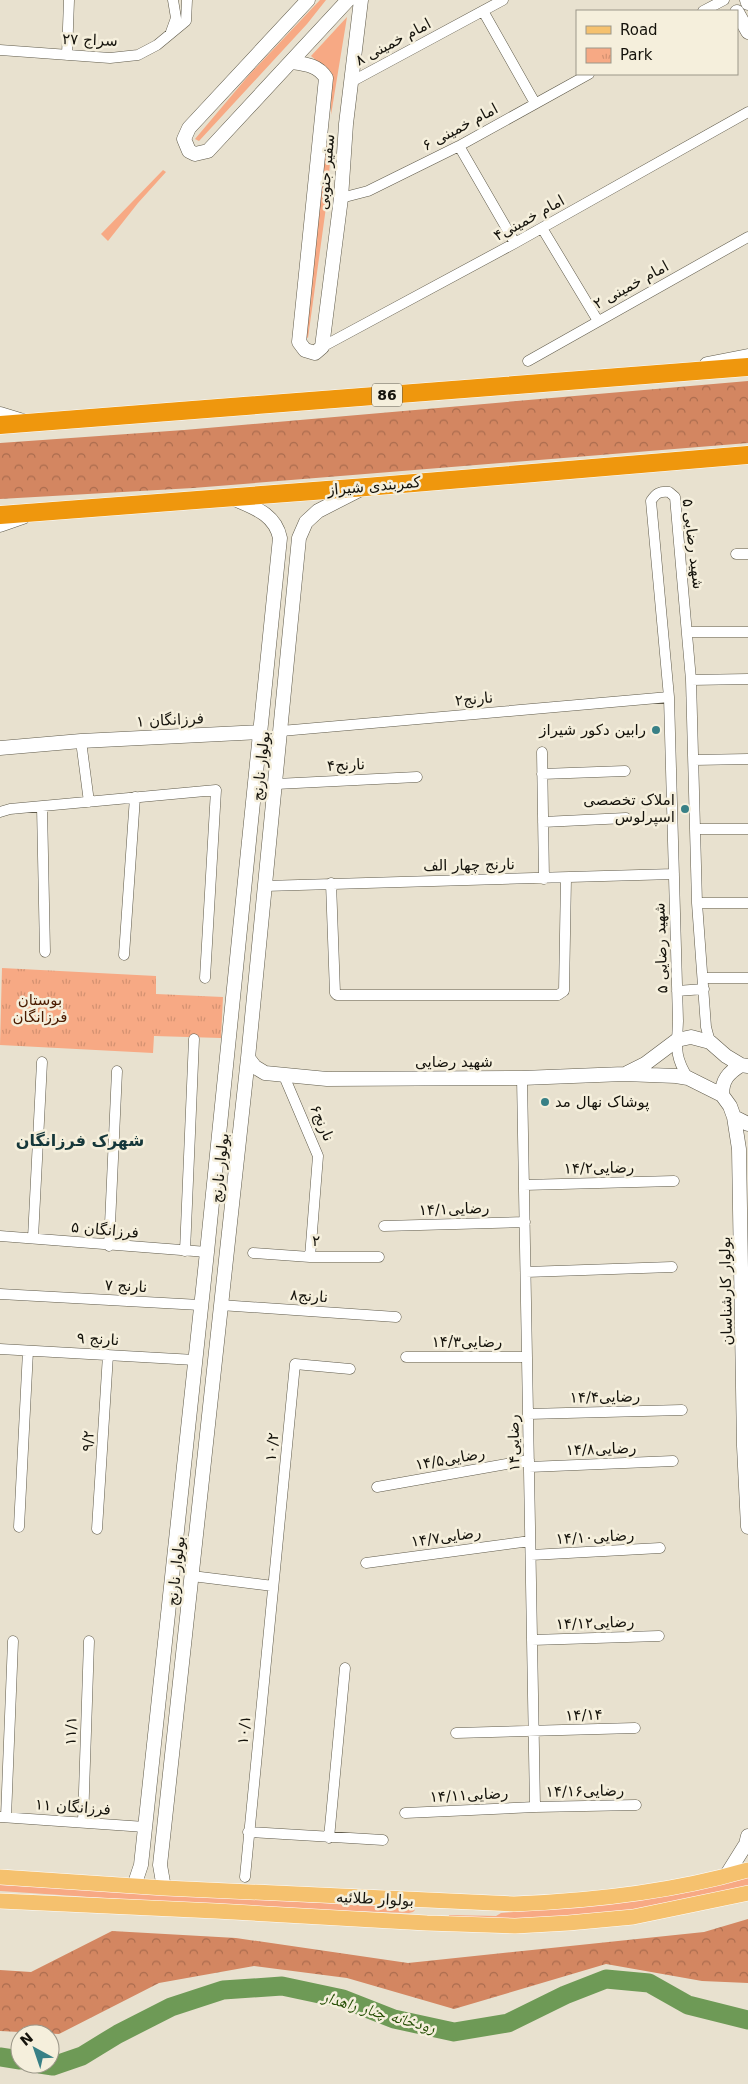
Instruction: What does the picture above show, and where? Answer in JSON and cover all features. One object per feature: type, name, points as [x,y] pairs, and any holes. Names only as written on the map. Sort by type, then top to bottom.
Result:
[{"type":"highway","name":"86","points":[[0,425],[748,366]]},
{"type":"highway","name":"کمربندی شیراز","points":[[0,515],[232,498],[748,455]]},
{"type":"main road","points":[[308,0],[189,128],[184,139],[189,151],[196,154],[208,151],[348,0]]},
{"type":"main road","points":[[308,42],[335,0]]},
{"type":"main road","name":"سفیر جنوبی","points":[[291,62],[316,67],[323,72],[326,78],[299,342],[305,350],[315,352],[322,347],[341,198],[346,124],[361,0]]},
{"type":"main road","points":[[738,15],[748,32]]},
{"type":"main road","points":[[322,121],[346,124]]},
{"type":"main road","points":[[665,374],[748,356]]},
{"type":"main road","points":[[0,414],[26,422]]},
{"type":"main road","name":"بولوار نارنج","points":[[164,1888],[160,1865],[248,1058],[299,538],[306,522],[318,511],[366,487]]},
{"type":"main road","points":[[232,498],[264,513],[278,527],[280,538]]},
{"type":"main road","points":[[0,525],[35,512]]},
{"type":"main road","points":[[280,538],[287,530],[292,530],[299,538]]},
{"type":"main road","name":"بولوار نارنج","points":[[134,1886],[140,1865],[145,1827],[280,538]]},
{"type":"main road","name":"فرزانگان ۱","points":[[0,748],[81,741],[261,732]]},
{"type":"main road","points":[[677,1040],[691,1037],[710,1042],[726,1056],[745,1066]]},
{"type":"main road","name":"شهید رضایی","points":[[624,1074],[645,1064],[677,1040]]},
{"type":"main road","points":[[248,1058],[255,1067],[265,1073],[284,1076]]},
{"type":"main road","points":[[688,1078],[722,1095],[722,1085],[726,1077],[745,1066]]},
{"type":"main road","name":"شهید رضایی","points":[[284,1076],[327,1078],[522,1078],[624,1074],[688,1078]]},
{"type":"main road","name":"بولوار کارشناسان","points":[[722,1095],[730,1106],[744,1144],[744,1446],[748,1527]]},
{"type":"main road","points":[[734,1117],[748,1124]]},
{"type":"main road","points":[[185,1453],[205,1455]]},
{"type":"main road","points":[[726,1876],[746,1844],[748,1836]]},
{"type":"main road","points":[[140,1865],[150,1871],[158,1868],[160,1865]]},
{"type":"main road","name":"بولوار طلائیه","points":[[0,1877],[164,1888],[514,1904],[568,1902],[628,1894],[726,1876],[748,1870]]},
{"type":"main road","name":"بولوار طلائیه","points":[[0,1902],[515,1926],[633,1917],[748,1893]]},
{"type":"main road","points":[[427,1923],[429,1901]]},
{"type":"street","points":[[67,55],[69,0]]},
{"type":"street","points":[[171,32],[176,18],[174,0]]},
{"type":"street","name":"۲۷ سراج","points":[[0,50],[110,58],[138,55],[157,45],[186,21],[187,0]]},
{"type":"street","name":"امام خمینی ۸","points":[[351,82],[503,0]]},
{"type":"street","points":[[705,10],[724,0]]},
{"type":"street","points":[[483,11],[535,103]]},
{"type":"street","name":"امام خمینی ۶","points":[[341,198],[368,191],[459,146],[587,75]]},
{"type":"street","name":"امام خمینی۴","points":[[322,347],[542,228],[748,112]]},
{"type":"street","points":[[459,146],[515,242]]},
{"type":"street","points":[[542,228],[598,321]]},
{"type":"street","name":"امام خمینی ۲","points":[[528,361],[748,237]]},
{"type":"street","name":"شهید رضایی ۵","points":[[688,1078],[678,1063],[669,697],[652,501],[656,494],[663,492],[669,492],[675,497],[688,632],[698,903],[706,1028],[710,1042]]},
{"type":"street","points":[[736,554],[748,554]]},
{"type":"street","points":[[688,632],[748,632]]},
{"type":"street","points":[[691,680],[748,679]]},
{"type":"street","name":"نارنج۲","points":[[281,731],[669,697]]},
{"type":"street","points":[[81,741],[89,802]]},
{"type":"street","points":[[542,752],[544,879]]},
{"type":"street","points":[[694,760],[748,759]]},
{"type":"street","points":[[542,774],[625,771]]},
{"type":"street","name":"نارنج۴","points":[[276,784],[417,777]]},
{"type":"street","points":[[0,812],[10,809],[216,790],[205,978]]},
{"type":"street","points":[[124,956],[134,797]]},
{"type":"street","points":[[42,807],[44,952]]},
{"type":"street","points":[[543,822],[626,818]]},
{"type":"street","points":[[695,829],[748,829]]},
{"type":"street","name":"نارنج چهار الف","points":[[265,886],[674,874]]},
{"type":"street","points":[[331,883],[335,993],[337,995],[558,995],[564,991],[566,878]]},
{"type":"street","points":[[698,903],[748,903]]},
{"type":"street","points":[[677,990],[704,983],[748,978]]},
{"type":"street","points":[[185,1251],[194,1039]]},
{"type":"street","points":[[34,1238],[42,1062]]},
{"type":"street","points":[[109,1246],[117,1071]]},
{"type":"street","name":"نارنج۶","points":[[284,1076],[318,1156],[310,1257]]},
{"type":"street","name":"رضایی۱۴","points":[[522,1078],[535,1807]]},
{"type":"street","name":"رضایی۱۴/۲","points":[[524,1185],[674,1181]]},
{"type":"street","name":"۱۴/۱رضایی","points":[[384,1226],[525,1222]]},
{"type":"street","name":"فرزانگان ۵","points":[[0,1236],[109,1246],[206,1252]]},
{"type":"street","name":"۲","points":[[252,1253],[310,1257],[379,1257]]},
{"type":"street","points":[[526,1272],[672,1267]]},
{"type":"street","name":"نارنج ۷","points":[[0,1294],[200,1305]]},
{"type":"street","name":"نارنج۸","points":[[220,1305],[396,1317]]},
{"type":"street","name":"نارنج ۹","points":[[0,1349],[195,1360]]},
{"type":"street","points":[[19,1526],[28,1350]]},
{"type":"street","name":"۹/۲","points":[[97,1529],[108,1355]]},
{"type":"street","name":"رضایی۱۴/۳","points":[[406,1357],[527,1357]]},
{"type":"street","name":"۱۰/۲","points":[[273,1586],[295,1364],[350,1369]]},
{"type":"street","name":"رضایی۱۴/۴","points":[[528,1414],[682,1410]]},
{"type":"street","name":"رضایی۱۴/۸","points":[[529,1464],[674,1461]]},
{"type":"street","name":"رضایی۱۴/۵","points":[[377,1487],[529,1464]]},
{"type":"street","name":"رضایی۱۴/۷","points":[[366,1563],[530,1540]]},
{"type":"street","name":"رضایی۱۴/۱۰","points":[[531,1555],[660,1548]]},
{"type":"street","points":[[192,1576],[273,1586]]},
{"type":"street","name":"۱۰/۱","points":[[245,1877],[273,1586]]},
{"type":"street","name":"رضایی۱۴/۱۲","points":[[532,1640],[659,1636]]},
{"type":"street","points":[[3,1817],[13,1641]]},
{"type":"street","name":"۱۱/۱","points":[[83,1822],[89,1641]]},
{"type":"street","points":[[329,1838],[345,1668]]},
{"type":"street","name":"۱۴/۱۴","points":[[456,1734],[635,1728]]},
{"type":"street","name":"رضایی۱۴/۱۶","points":[[535,1807],[636,1805]]},
{"type":"street","name":"رضایی۱۴/۱۱","points":[[404,1813],[535,1807]]},
{"type":"street","name":"فرزانگان ۱۱","points":[[3,1817],[145,1827]]},
{"type":"street","points":[[248,1832],[383,1840]]},
{"type":"green space","points":[[320,0],[326,0],[307,24],[199,141],[195,139],[249,75]]},
{"type":"green space","points":[[347,17],[331,115],[330,72],[311,56]]},
{"type":"green space","points":[[328,133],[332,136],[327,200],[308,338],[303,336]]},
{"type":"green space","points":[[163,170],[166,172],[108,241],[101,234]]},
{"type":"green space","points":[[748,381],[748,443],[193,488],[0,499],[0,443],[184,430]]},
{"type":"green space","name":"بوستان فرزانگان","points":[[2,968],[156,976],[156,994],[223,997],[221,1038],[154,1036],[153,1053],[0,1045]]},
{"type":"green space","points":[[748,1877],[748,1887],[622,1913],[510,1920],[449,1919],[449,1915],[496,1916],[501,1913],[572,1907]]},
{"type":"green space","points":[[0,1885],[412,1908],[415,1910],[409,1913],[239,1907],[0,1891]]},
{"type":"green space","points":[[748,1919],[748,1983],[702,1981],[606,1964],[454,2009],[347,1978],[254,1966],[159,1983],[60,2033],[60,2024],[10,2024],[10,2032],[0,2031],[0,1970],[31,1972],[112,1931],[236,1938],[408,1963],[704,1932]]},
{"type":"waterway","name":"رودخانه چنار راهدار","points":[[60,2064],[82,2056],[118,2034],[171,2007],[223,1990],[282,1986],[343,1999],[394,2019],[454,2032],[508,2023],[565,1995],[606,1979],[649,1983],[688,2005],[748,2020]]},
{"type":"waterway","name":"رودخانه چنار راهدار","points":[[0,2057],[10,2058]]},
{"type":"place","name":"رابین دکور شیراز","points":[[656,730]]},
{"type":"place","name":"املاک تخصصی اسپرلوس","points":[[685,809]]},
{"type":"place","name":"پوشاک نهال مد","points":[[545,1102]]},
{"type":"district","name":"شهرک فرزانگان","points":[[80,1140]]}]
